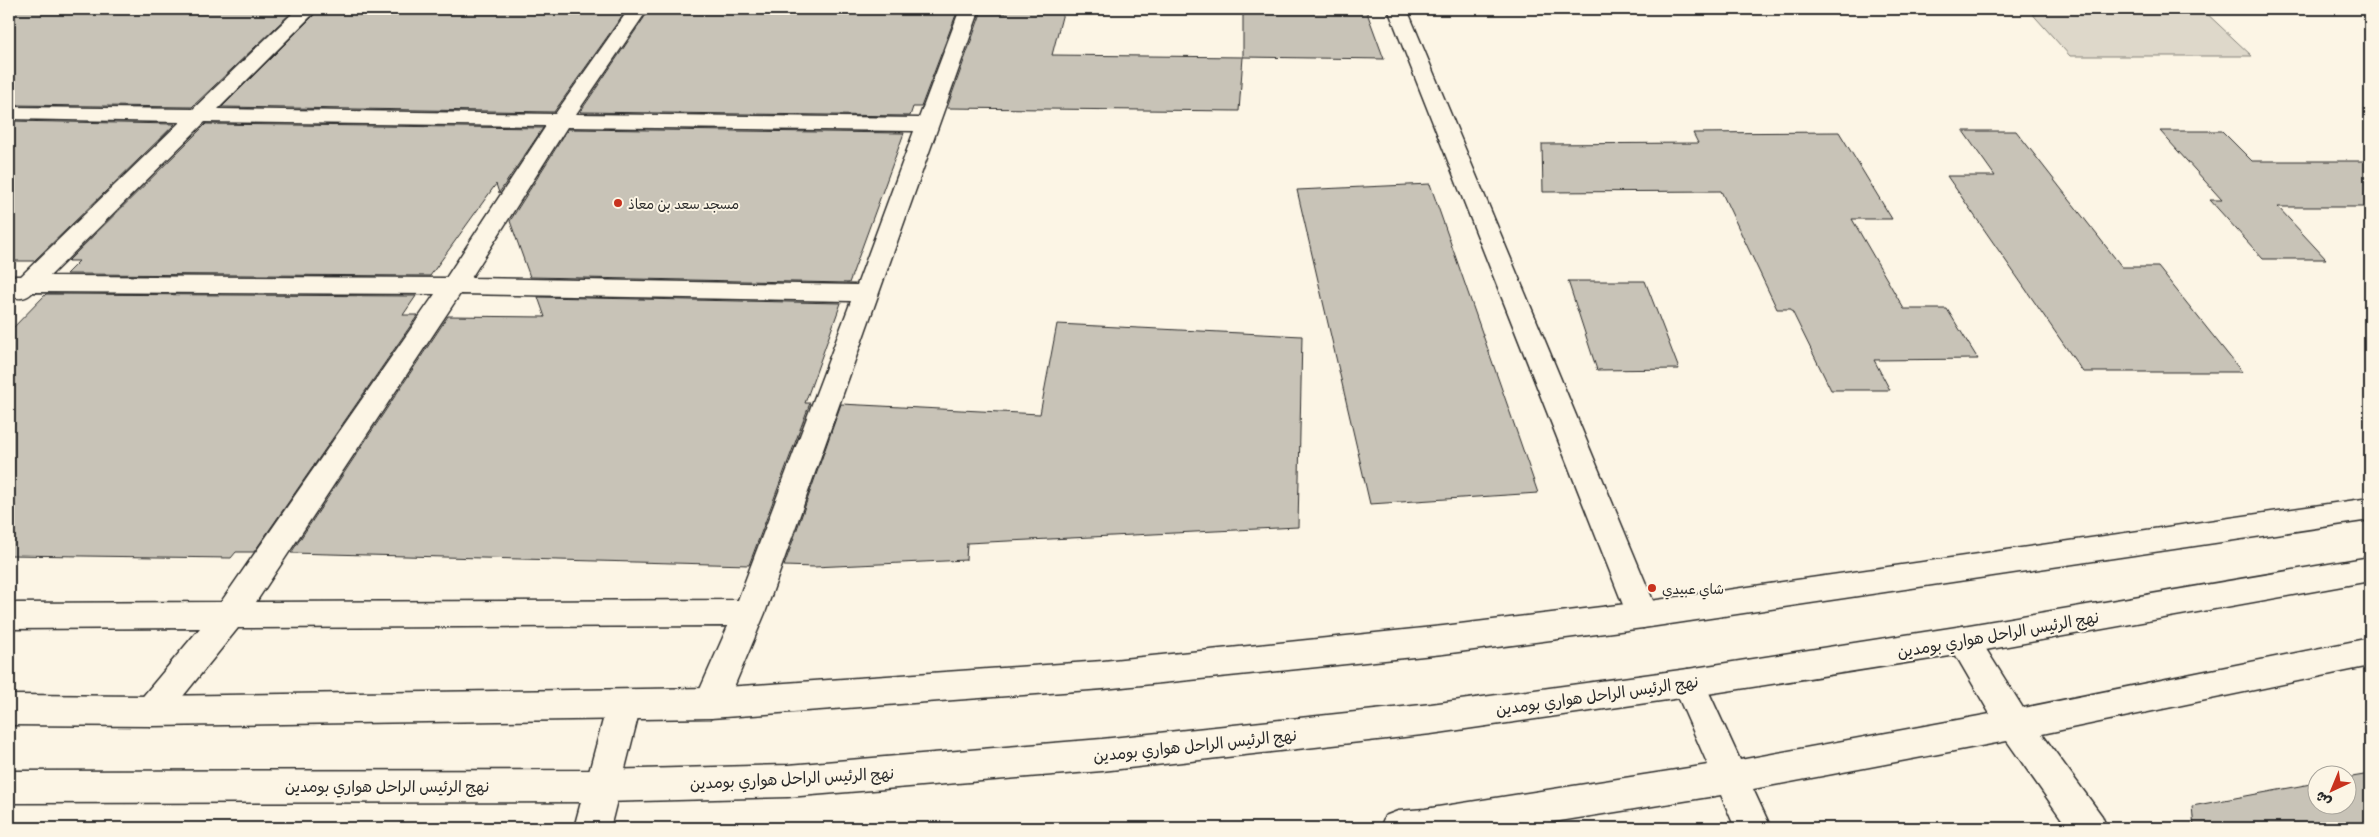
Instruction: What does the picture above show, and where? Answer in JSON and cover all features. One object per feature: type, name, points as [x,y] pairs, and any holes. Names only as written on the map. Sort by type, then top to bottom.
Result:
[{"type":"street","points":[[9,302],[18,284],[308,9]]},
{"type":"street","points":[[151,711],[230,615],[453,286],[561,120],[639,9]]},
{"type":"street","points":[[711,703],[750,613],[970,9]]},
{"type":"street","points":[[1397,9],[1643,615]]},
{"type":"street","points":[[9,113],[928,125]]},
{"type":"street","points":[[18,284],[453,286],[867,293]]},
{"type":"street","points":[[9,710],[151,711],[624,706],[711,703],[1103,675],[1443,640],[1643,615],[2370,508]]},
{"type":"street","name":"نهج الرئيس الراحل هواري بومدين","points":[[9,787],[604,786],[788,780],[1102,755],[1431,719],[1688,683],[1963,640],[2370,569]]},
{"type":"street","points":[[9,616],[750,613]]},
{"type":"street","points":[[1963,640],[2015,725],[2089,828]]},
{"type":"street","points":[[1398,828],[1425,826],[1729,778],[2015,725],[2370,652]]},
{"type":"street","points":[[1688,683],[1753,828]]},
{"type":"street","points":[[592,828],[624,706]]},
{"type":"shaded area","points":[[2028,9],[2202,9],[2252,56],[2070,56]]},
{"type":"building","points":[[9,9],[295,9],[192,107],[9,105]]},
{"type":"building","points":[[320,9],[627,9],[554,112],[222,107]]},
{"type":"building","points":[[650,9],[957,12],[921,107],[913,107],[910,116],[580,112]]},
{"type":"building","points":[[1007,9],[1064,9],[1052,55],[1243,57],[1239,111],[947,108],[981,13],[1006,13]]},
{"type":"building","points":[[1243,9],[1366,10],[1384,59],[1243,57]]},
{"type":"building","points":[[9,121],[175,124],[34,261],[9,261]]},
{"type":"building","points":[[206,124],[543,128],[499,193],[496,184],[430,276],[66,274],[79,261],[68,261]]},
{"type":"building","points":[[568,129],[904,133],[849,283],[530,277],[510,221]]},
{"type":"building","points":[[1963,131],[2016,131],[2122,267],[2158,267],[2242,372],[2083,372],[1947,176],[1995,176]]},
{"type":"building","points":[[2160,131],[2222,131],[2252,161],[2370,161],[2370,207],[2278,207],[2326,259],[2263,259],[2210,200],[2222,200]]},
{"type":"building","points":[[1839,132],[1892,219],[1852,219],[1904,309],[1947,309],[1978,359],[1874,360],[1890,390],[1831,390],[1791,309],[1777,309],[1721,191],[1543,192],[1542,144],[1698,143],[1693,133]]},
{"type":"building","points":[[1430,184],[1538,493],[1370,504],[1297,190]]},
{"type":"building","points":[[1568,281],[1645,281],[1679,369],[1597,370]]},
{"type":"building","points":[[46,294],[416,296],[403,315],[418,315],[254,552],[236,552],[231,558],[9,555],[9,332]]},
{"type":"building","points":[[538,297],[841,303],[805,403],[810,403],[749,565],[291,553],[448,316],[545,317]]},
{"type":"building","points":[[1057,324],[1302,336],[1298,527],[967,543],[966,560],[814,567],[784,566],[841,404],[1040,414]]},
{"type":"building","points":[[2370,774],[2370,828],[2194,828],[2192,806],[2306,785],[2306,814],[2356,814],[2356,776]]},
{"type":"place","name":"مسجد سعد بن معاذ","points":[[618,203]]},
{"type":"place","name":"شاي عبيدي","points":[[1652,588]]}]
